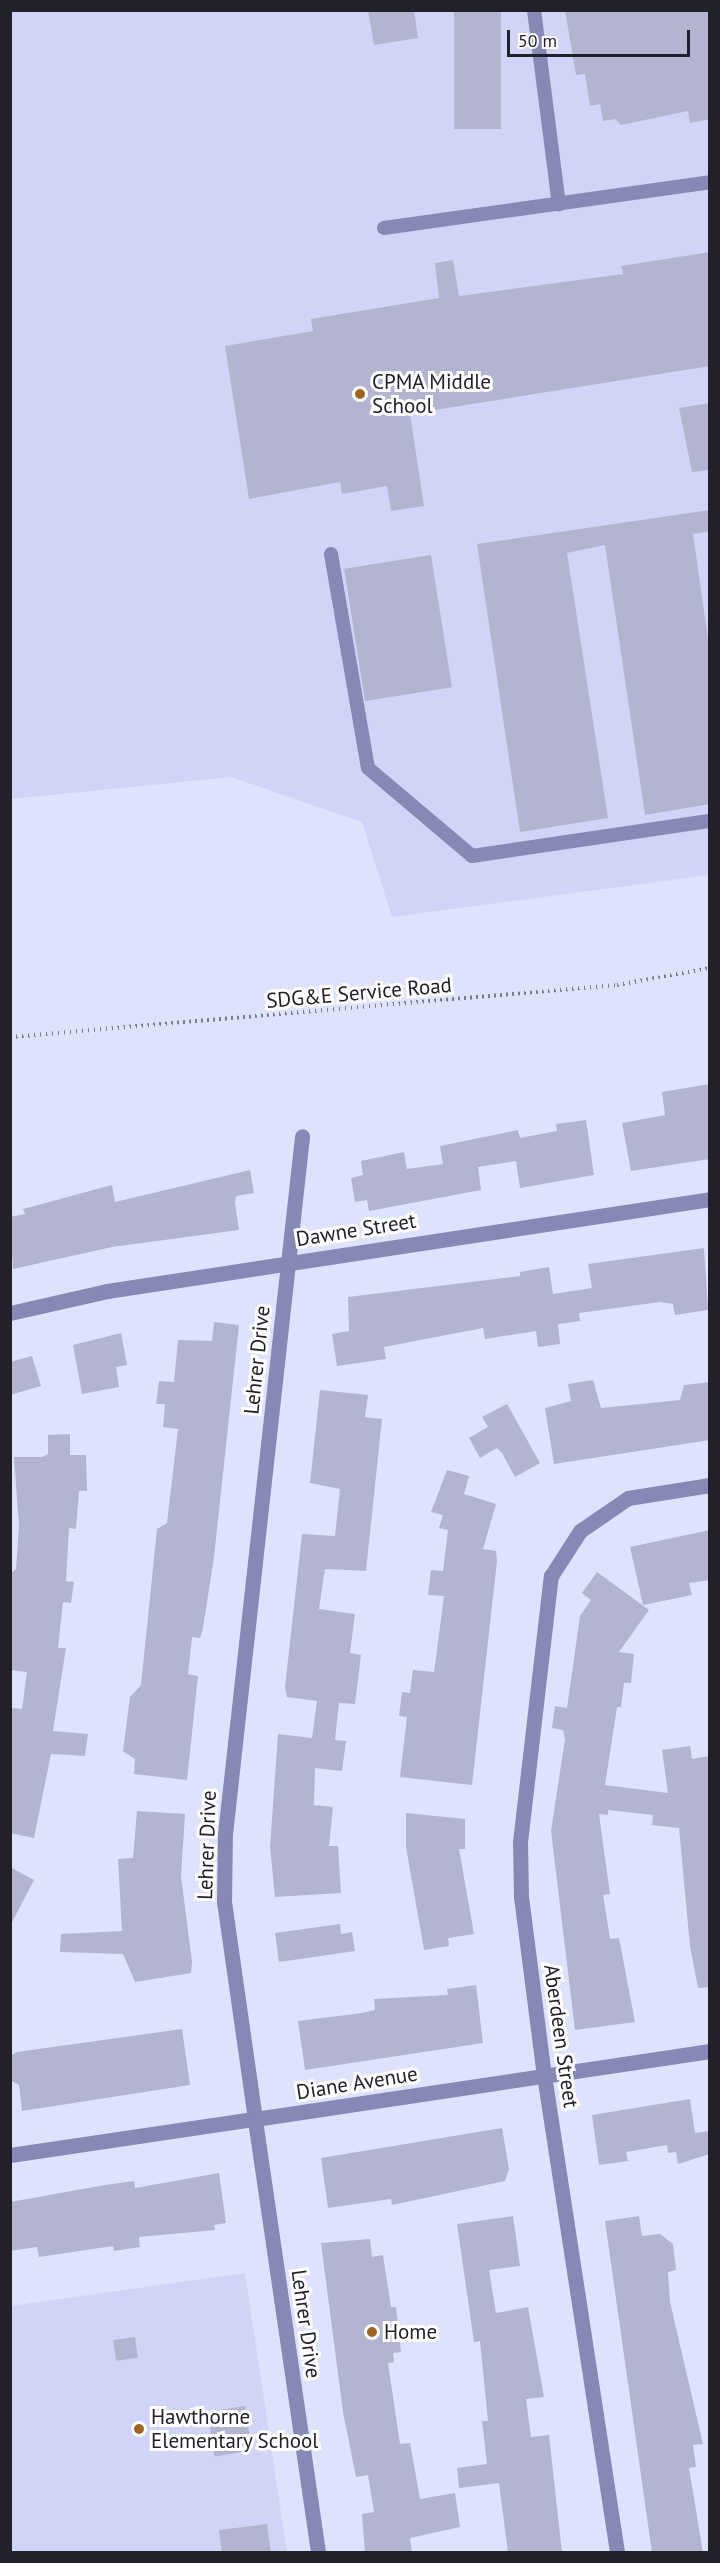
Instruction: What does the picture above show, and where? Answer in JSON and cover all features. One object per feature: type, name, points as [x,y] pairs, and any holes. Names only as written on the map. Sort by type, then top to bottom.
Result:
[{"type":"street","name":"Lehrer Drive","points":[[302,1136],[225,1834],[224,1902],[318,2553]]},
{"type":"street","name":"Dawne Street","points":[[10,1313],[108,1291],[289,1261],[710,1198]]},
{"type":"street","name":"Aberdeen Street","points":[[617,2553],[544,2076],[521,1897],[520,1842],[551,1576],[580,1531],[628,1498],[710,1485]]},
{"type":"street","name":"Diane Avenue","points":[[10,2155],[710,2051]]},
{"type":"lane","points":[[534,10],[559,204]]},
{"type":"lane","points":[[384,228],[710,182]]},
{"type":"lane","points":[[331,554],[368,768],[472,856],[710,821]]},
{"type":"path","name":"SDG&E Service Road","points":[[10,1037],[617,985],[710,968]]},
{"type":"shaded area","name":"CPMA Middle School","points":[[11,11],[709,11],[709,875],[392,917],[362,822],[231,777],[11,799]]},
{"type":"shaded area","name":"Hawthorne Elementary School","points":[[245,2273],[287,2552],[11,2552],[10,2306]]},
{"type":"building","points":[[368,10],[414,10],[418,38],[374,45]]},
{"type":"building","points":[[454,10],[501,10],[501,129],[454,129]]},
{"type":"building","points":[[565,10],[710,10],[710,119],[690,123],[688,111],[621,125],[615,119],[603,121],[600,104],[590,106],[585,74],[576,75]]},
{"type":"building","points":[[710,252],[710,366],[410,414],[424,506],[391,511],[387,486],[342,494],[340,482],[249,499],[225,346],[313,331],[311,319],[439,298],[435,263],[453,260],[459,296],[623,274],[621,266]]},
{"type":"building","points":[[710,403],[710,470],[692,472],[679,408]]},
{"type":"building","points":[[710,510],[710,531],[693,534],[710,653],[710,804],[645,815],[605,545],[567,553],[608,818],[520,832],[477,544]]},
{"type":"building","points":[[431,555],[452,687],[365,701],[344,569]]},
{"type":"building","points":[[710,1084],[710,1159],[631,1171],[622,1123],[665,1115],[662,1092]]},
{"type":"building","points":[[586,1120],[594,1175],[520,1188],[516,1161],[478,1167],[481,1190],[369,1211],[367,1200],[355,1202],[351,1178],[363,1175],[361,1161],[404,1152],[407,1169],[443,1164],[440,1146],[518,1130],[520,1138],[557,1131],[556,1124]]},
{"type":"building","points":[[250,1170],[254,1193],[236,1196],[239,1230],[112,1247],[13,1269],[10,1217],[25,1214],[23,1209],[112,1185],[115,1202]]},
{"type":"building","points":[[704,1248],[708,1310],[675,1315],[673,1304],[660,1302],[579,1313],[580,1321],[558,1324],[560,1344],[538,1347],[536,1331],[485,1339],[483,1328],[384,1347],[386,1359],[337,1366],[332,1334],[349,1331],[348,1297],[520,1276],[520,1272],[549,1267],[553,1294],[592,1288],[588,1264]]},
{"type":"building","points":[[214,1322],[239,1325],[214,1557],[203,1628],[200,1638],[192,1637],[188,1674],[198,1676],[187,1780],[134,1774],[135,1759],[123,1751],[130,1697],[141,1685],[157,1529],[167,1523],[178,1429],[163,1427],[165,1404],[156,1404],[159,1381],[174,1382],[178,1340],[212,1341]]},
{"type":"building","points":[[121,1333],[127,1365],[116,1367],[119,1387],[82,1394],[73,1345]]},
{"type":"building","points":[[32,1356],[41,1386],[10,1395],[10,1362]]},
{"type":"building","points":[[593,1380],[601,1408],[680,1400],[684,1385],[710,1382],[710,1440],[554,1464],[545,1408],[571,1401],[568,1384]]},
{"type":"building","points":[[320,1390],[368,1395],[365,1417],[382,1419],[366,1571],[325,1569],[319,1609],[355,1614],[350,1653],[361,1655],[355,1704],[339,1703],[335,1740],[346,1741],[342,1771],[315,1768],[314,1805],[333,1807],[329,1846],[338,1846],[341,1893],[275,1897],[270,1847],[278,1734],[312,1738],[317,1701],[287,1697],[285,1687],[302,1534],[335,1536],[340,1489],[310,1483]]},
{"type":"building","points":[[507,1404],[540,1463],[515,1477],[497,1448],[480,1458],[469,1438],[488,1427],[482,1417]]},
{"type":"building","points":[[70,1434],[70,1455],[86,1455],[87,1491],[79,1491],[76,1529],[69,1528],[66,1581],[74,1582],[71,1603],[63,1602],[58,1648],[66,1648],[53,1731],[88,1734],[85,1756],[51,1754],[34,1838],[10,1833],[10,1708],[22,1709],[27,1672],[10,1670],[10,1574],[16,1569],[19,1526],[14,1457],[42,1457],[48,1454],[48,1435]]},
{"type":"building","points":[[447,1470],[469,1476],[464,1494],[496,1504],[483,1549],[496,1551],[497,1561],[472,1785],[400,1777],[407,1717],[399,1716],[402,1692],[410,1693],[413,1670],[434,1672],[444,1596],[428,1595],[431,1570],[443,1571],[448,1530],[439,1528],[443,1515],[431,1512]]},
{"type":"building","points":[[710,1530],[710,1580],[689,1583],[692,1595],[643,1605],[630,1547]]},
{"type":"building","points":[[597,1572],[649,1610],[619,1652],[634,1654],[631,1683],[624,1683],[621,1707],[617,1707],[605,1785],[668,1793],[662,1750],[690,1746],[692,1759],[710,1756],[710,1987],[698,1988],[690,1946],[679,1828],[652,1825],[653,1815],[608,1810],[608,1815],[599,1814],[610,1894],[603,1895],[610,1939],[619,1938],[635,2022],[575,2030],[551,1831],[565,1739],[563,1730],[552,1728],[555,1706],[567,1708],[580,1616],[591,1600],[582,1593]]},
{"type":"building","points":[[137,1811],[185,1814],[181,1876],[192,1962],[191,1973],[135,1982],[123,1954],[60,1952],[61,1934],[122,1931],[118,1859],[133,1858]]},
{"type":"building","points":[[406,1813],[465,1819],[465,1849],[459,1849],[474,1934],[448,1938],[449,1946],[424,1950],[406,1847]]},
{"type":"building","points":[[10,1867],[34,1880],[10,1926]]},
{"type":"building","points":[[340,1924],[341,1934],[352,1932],[355,1951],[279,1962],[275,1933]]},
{"type":"building","points":[[476,1985],[483,2043],[305,2070],[298,2021],[375,2010],[374,1999],[448,1995],[447,1989]]},
{"type":"building","points":[[182,2029],[190,2085],[22,2111],[19,2085],[10,2080],[10,2056],[17,2052]]},
{"type":"building","points":[[690,2099],[695,2133],[710,2131],[710,2154],[678,2164],[676,2152],[668,2153],[667,2145],[626,2152],[628,2161],[599,2165],[592,2115]]},
{"type":"building","points":[[502,2128],[509,2169],[505,2181],[392,2205],[391,2199],[328,2208],[321,2158]]},
{"type":"building","points":[[219,2173],[226,2223],[214,2225],[215,2230],[139,2237],[140,2247],[114,2251],[113,2246],[39,2257],[37,2247],[10,2251],[10,2202],[105,2185],[134,2181],[135,2188]]},
{"type":"building","points":[[513,2216],[520,2266],[489,2270],[496,2313],[528,2307],[544,2397],[526,2399],[531,2437],[549,2435],[562,2553],[508,2553],[499,2483],[459,2488],[457,2468],[487,2464],[482,2421],[488,2421],[480,2341],[474,2342],[457,2224]]},
{"type":"building","points":[[639,2216],[642,2236],[660,2234],[673,2244],[676,2270],[668,2272],[670,2302],[703,2444],[693,2445],[696,2467],[689,2468],[703,2553],[652,2553],[605,2221]]},
{"type":"building","points":[[370,2239],[372,2257],[383,2255],[391,2307],[396,2307],[401,2352],[393,2353],[394,2362],[388,2363],[400,2444],[410,2443],[420,2499],[455,2493],[460,2527],[410,2538],[412,2553],[365,2553],[362,2514],[374,2512],[368,2475],[356,2477],[343,2412],[321,2243]]},
{"type":"building","points":[[135,2337],[138,2358],[116,2361],[113,2340]]},
{"type":"building","points":[[245,2406],[252,2450],[215,2456],[207,2412]]},
{"type":"building","points":[[267,2524],[271,2553],[222,2553],[219,2530]]},
{"type":"place","name":"CPMA Middle School","points":[[360,394]]},
{"type":"place","name":"Home","points":[[372,2332]]},
{"type":"place","name":"Hawthorne Elementary School","points":[[139,2429]]}]
